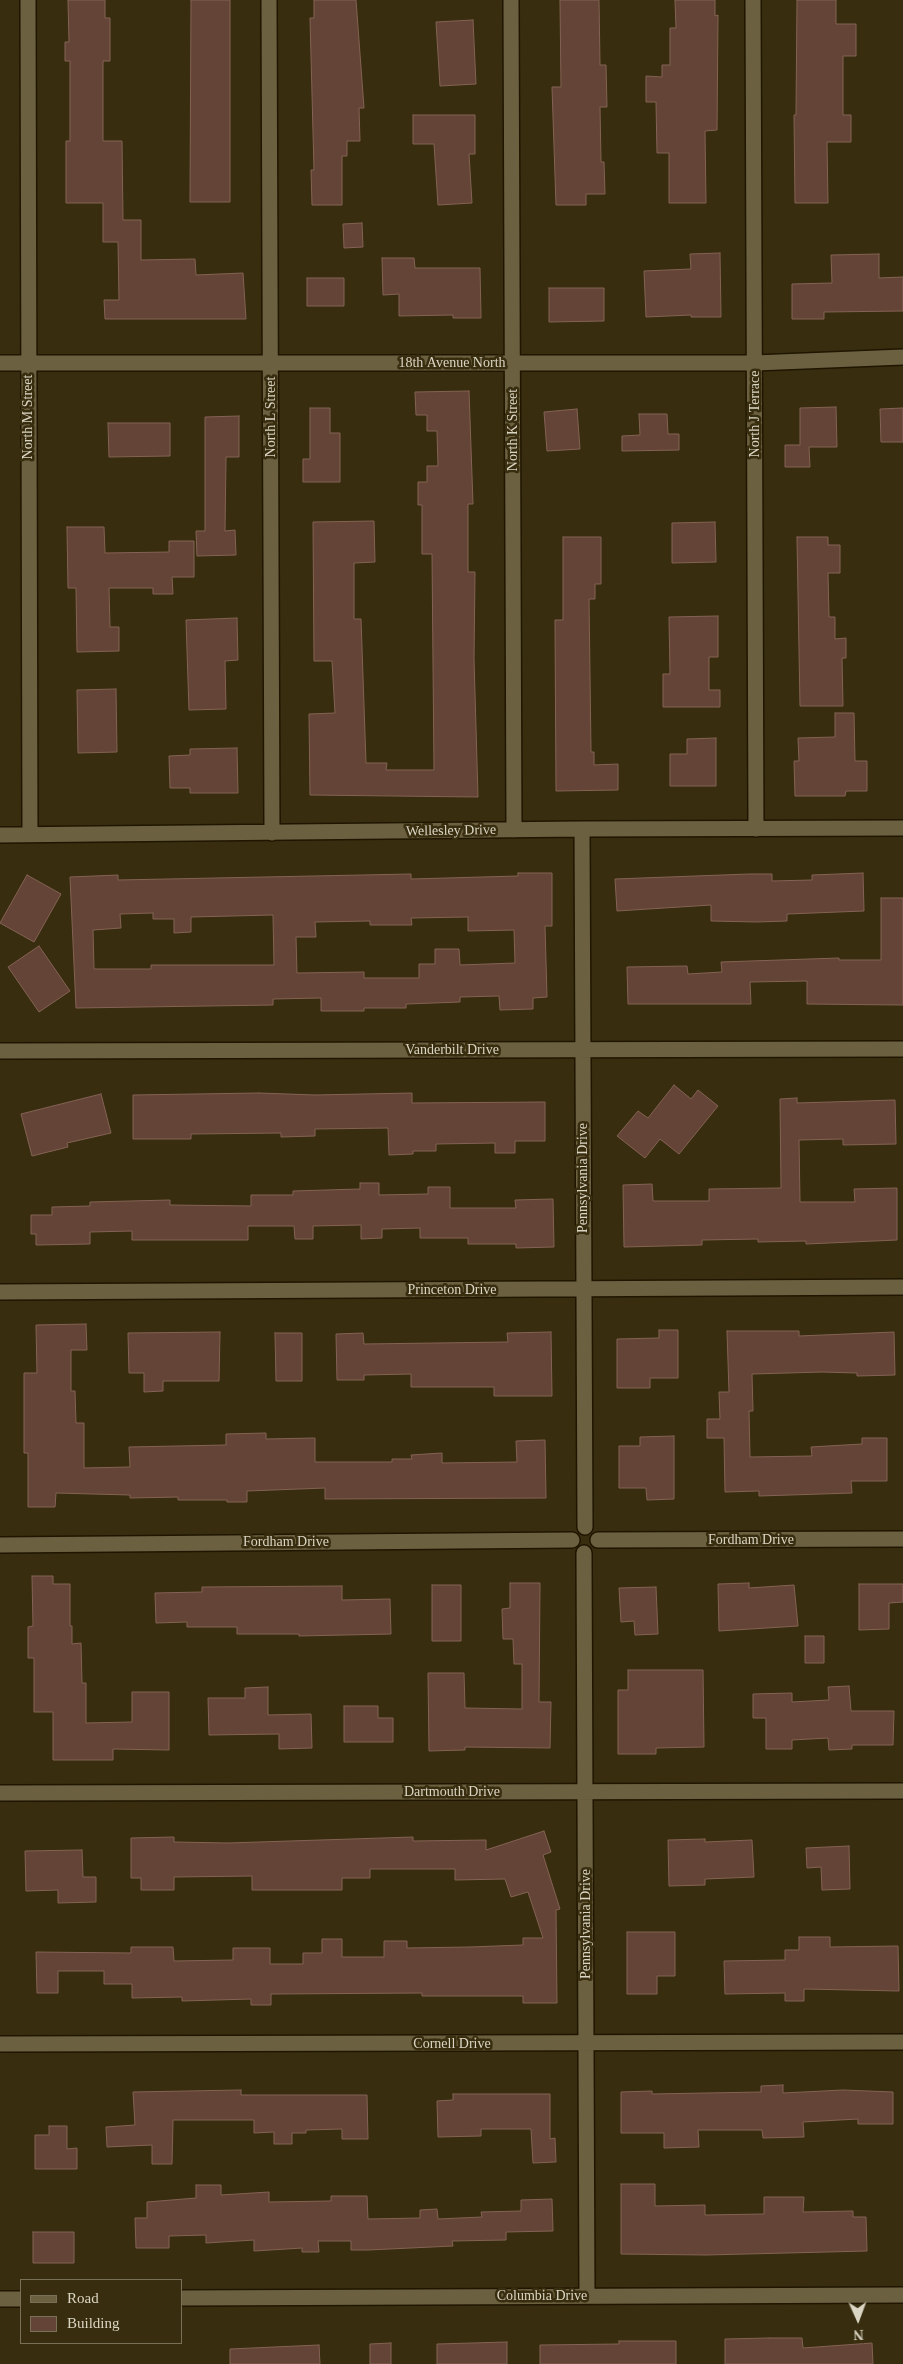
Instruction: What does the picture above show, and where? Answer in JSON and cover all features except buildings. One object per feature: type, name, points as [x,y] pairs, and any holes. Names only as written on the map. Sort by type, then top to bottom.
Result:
[{"type":"street","name":"North M Street","points":[[28,0],[30,834]]},
{"type":"street","name":"North L Street","points":[[269,0],[272,833]]},
{"type":"street","name":"North K Street","points":[[511,0],[514,830]]},
{"type":"street","name":"North J Terrace","points":[[753,0],[756,829]]},
{"type":"street","name":"18th Avenue North","points":[[0,363],[755,363],[903,357]]},
{"type":"street","name":"Wellesley Drive","points":[[0,835],[903,828]]},
{"type":"street","name":"Pennsylvania Drive","points":[[582,829],[585,1527]]},
{"type":"street","name":"Vanderbilt Drive","points":[[0,1051],[903,1049]]},
{"type":"street","name":"Princeton Drive","points":[[0,1292],[903,1287]]},
{"type":"street","points":[[585,1527],[596,1532],[598,1540],[596,1548],[584,1553],[577,1550],[572,1540],[577,1530],[585,1527]]},
{"type":"street","name":"Fordham Drive","points":[[598,1540],[903,1539]]},
{"type":"street","name":"Fordham Drive","points":[[0,1545],[572,1540]]},
{"type":"street","name":"Pennsylvania Drive","points":[[584,1553],[587,2296]]},
{"type":"street","name":"Dartmouth Drive","points":[[0,1793],[903,1791]]},
{"type":"street","name":"Cornell Drive","points":[[0,2044],[903,2042]]},
{"type":"street","name":"Columbia Drive","points":[[182,2298],[903,2295]]},
{"type":"street","points":[[0,2299],[20,2299]]}]
